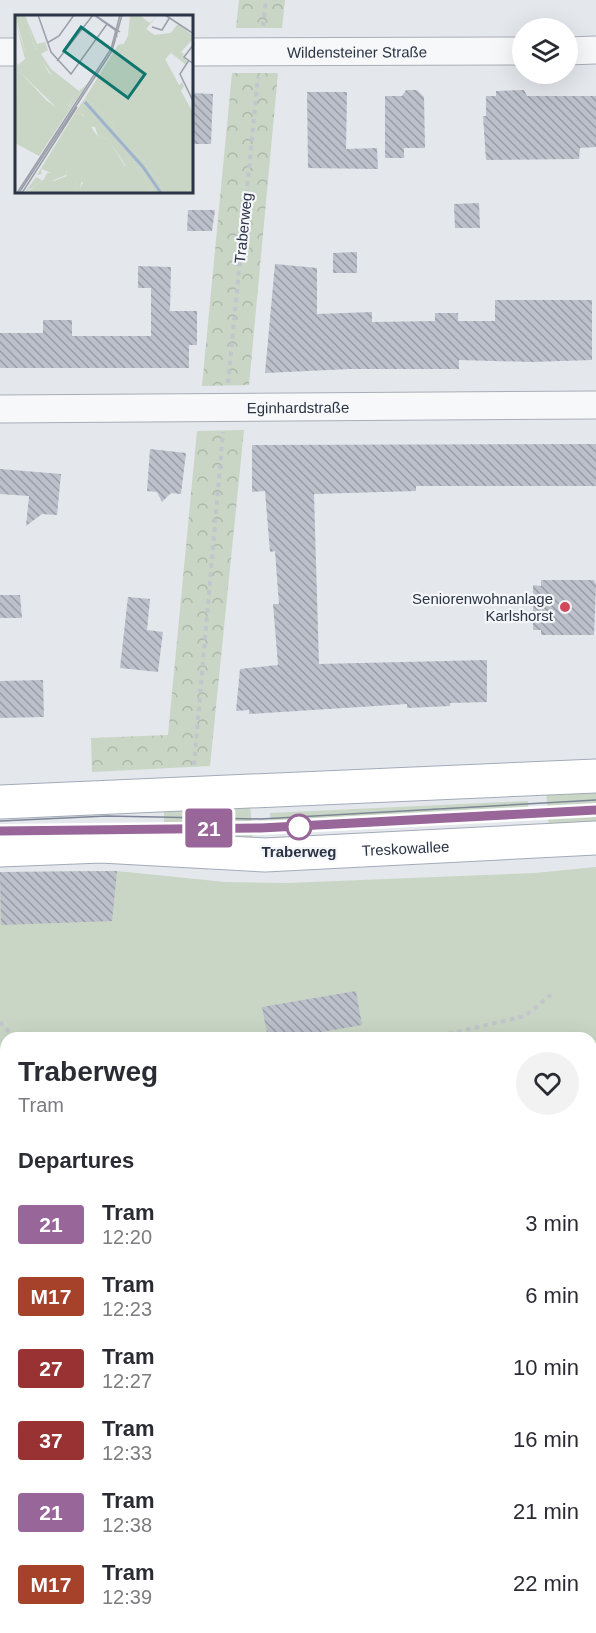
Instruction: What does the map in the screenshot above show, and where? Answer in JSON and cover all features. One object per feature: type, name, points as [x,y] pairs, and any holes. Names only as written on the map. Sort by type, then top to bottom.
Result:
[{"type":"main road","points":[[0,802],[596,776]]},
{"type":"main road","name":"Treskowallee","points":[[0,850],[101,846],[266,855],[596,838]]},
{"type":"street","points":[[578,51],[596,50]]},
{"type":"street","points":[[0,51],[15,52]]},
{"type":"street","name":"Wildensteiner Straße","points":[[194,52],[512,51]]},
{"type":"street","name":"Eginhardstraße","points":[[0,409],[596,405]]},
{"type":"street","points":[[596,838],[596,843]]},
{"type":"path","points":[[263,30],[266,0]]},
{"type":"path","name":"Traberweg","points":[[228,388],[259,69]]},
{"type":"path","points":[[193,775],[224,426]]},
{"type":"path","points":[[457,1032],[525,1016],[553,993]]},
{"type":"green space","points":[[239,0],[285,0],[282,28],[236,28]]},
{"type":"green space","points":[[232,73],[278,73],[249,385],[202,386]]},
{"type":"green space","points":[[244,430],[210,766],[92,772],[91,738],[168,735],[197,431]]},
{"type":"green space","points":[[596,787],[596,824],[549,829],[546,790]]},
{"type":"green space","points":[[528,801],[529,820],[271,832],[270,813]]},
{"type":"green space","points":[[250,803],[253,842],[164,837],[164,808]]},
{"type":"green space","points":[[596,867],[596,1032],[0,1032],[0,872],[117,871],[225,882],[287,883],[535,873]]},
{"type":"building","points":[[406,90],[417,90],[424,97],[425,148],[404,148],[404,158],[385,158],[385,96],[402,96]]},
{"type":"building","points":[[524,90],[527,96],[596,96],[596,147],[580,148],[579,159],[486,160],[483,116],[486,116],[486,96],[496,96],[496,91]]},
{"type":"building","points":[[307,92],[347,92],[346,149],[377,148],[378,169],[308,168]]},
{"type":"building","points":[[194,93],[213,94],[211,144],[194,144]]},
{"type":"building","points":[[479,203],[480,228],[455,228],[454,204]]},
{"type":"building","points":[[188,210],[215,210],[212,231],[187,231]]},
{"type":"building","points":[[357,252],[357,273],[333,273],[333,253]]},
{"type":"building","points":[[275,264],[317,268],[317,314],[372,312],[372,322],[435,321],[435,313],[458,313],[458,321],[495,321],[495,300],[592,300],[592,360],[531,362],[459,360],[459,369],[350,369],[265,373]]},
{"type":"building","points":[[138,266],[171,267],[170,311],[197,311],[197,345],[189,345],[189,368],[0,368],[0,333],[43,333],[43,320],[72,320],[72,336],[151,336],[151,288],[138,288]]},
{"type":"building","points":[[596,444],[596,486],[416,486],[416,491],[314,494],[319,664],[487,660],[487,702],[450,703],[450,706],[407,708],[407,704],[249,714],[249,710],[236,711],[240,669],[278,665],[273,604],[279,604],[275,551],[270,552],[265,491],[252,492],[252,445]]},
{"type":"building","points":[[150,449],[186,453],[181,494],[171,493],[162,502],[157,492],[147,491]]},
{"type":"building","points":[[0,469],[61,474],[57,515],[42,514],[26,526],[29,496],[0,494]]},
{"type":"building","name":"Seniorenwohnanlage Karlshorst","points":[[541,580],[594,580],[596,585],[594,635],[541,635],[541,630],[533,630],[533,585],[541,586]]},
{"type":"building","points":[[0,595],[20,595],[22,618],[0,618]]},
{"type":"building","points":[[128,597],[150,599],[147,630],[163,632],[158,672],[120,668]]},
{"type":"building","points":[[43,680],[44,717],[0,718],[0,681]]},
{"type":"building","points":[[117,871],[112,921],[1,925],[0,872]]},
{"type":"building","points":[[356,991],[362,1025],[322,1032],[267,1032],[262,1007]]},
{"type":"tram line","points":[[0,821],[107,816],[261,819],[596,800]]},
{"type":"tram line","points":[[0,831],[261,828],[500,818],[596,810]]},
{"type":"tram line","name":"21","points":[[0,831],[261,828],[500,818],[596,810]]},
{"type":"place","name":"Seniorenwohnanlage Karlshorst","points":[[565,607]]},
{"type":"place","name":"Traberweg","points":[[299,827]]}]
